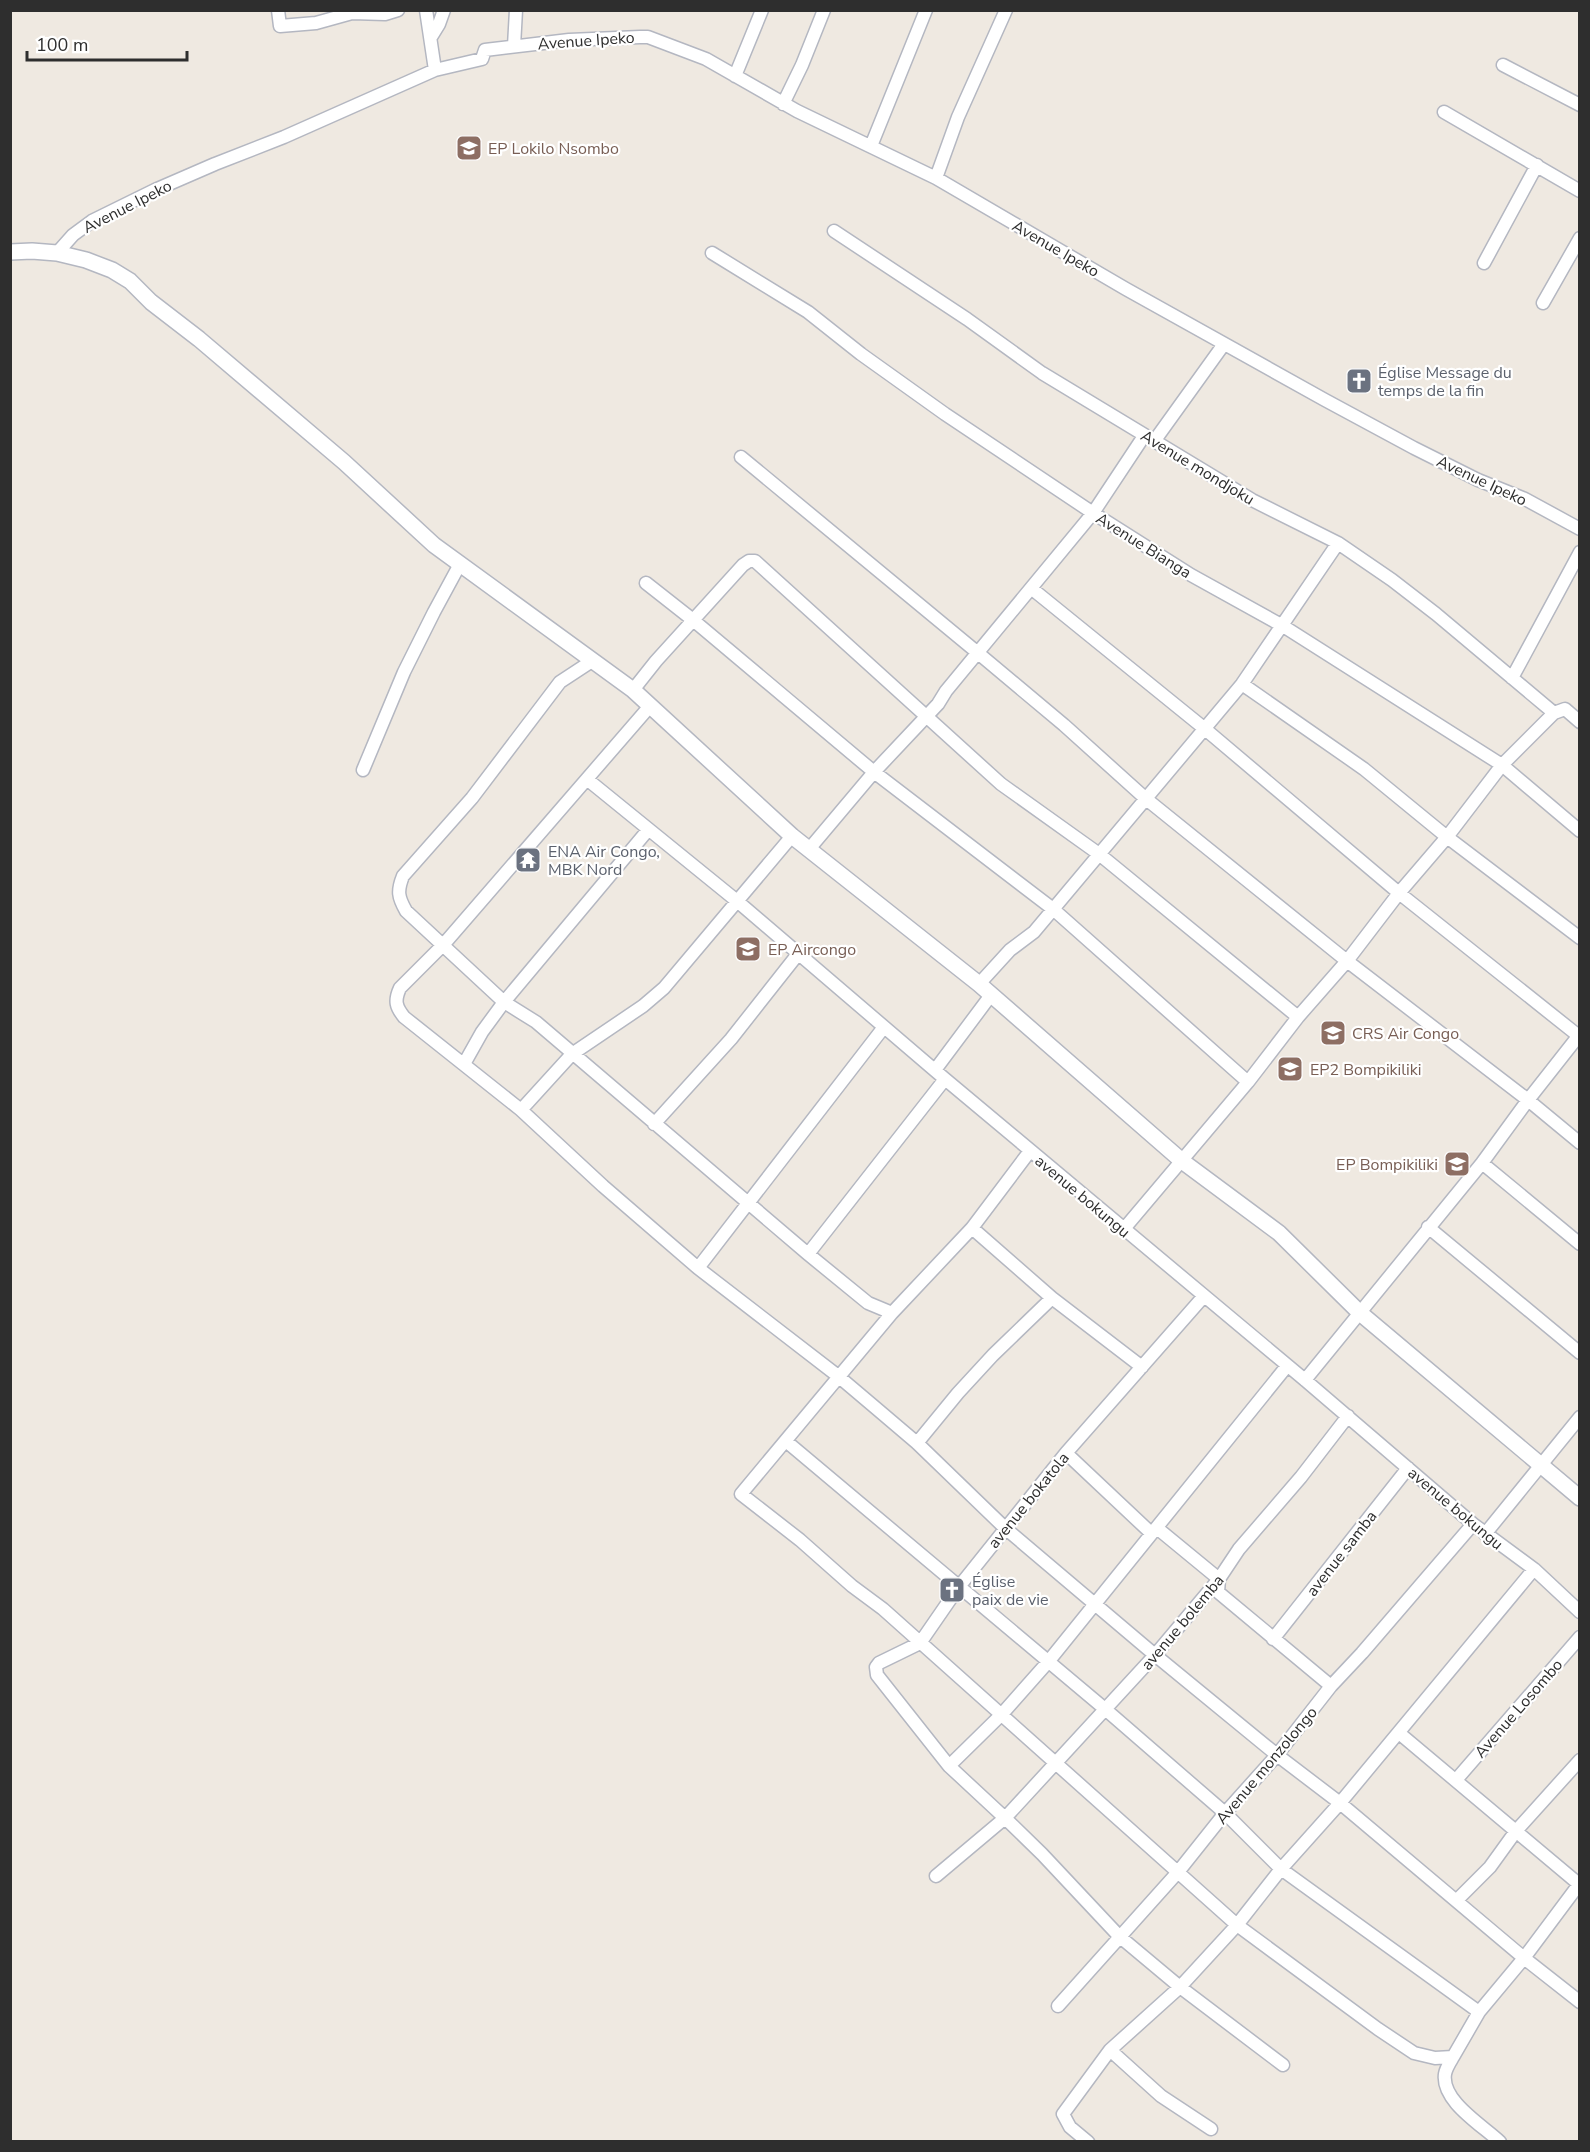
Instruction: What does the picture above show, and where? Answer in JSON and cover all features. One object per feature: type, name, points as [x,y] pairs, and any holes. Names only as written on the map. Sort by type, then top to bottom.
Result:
[{"type":"street","points":[[278,10],[280,26],[315,23],[352,13],[385,14],[398,10]]},
{"type":"street","points":[[426,10],[435,70]]},
{"type":"street","points":[[431,38],[444,10]]},
{"type":"street","name":"Avenue Ipeko","points":[[514,46],[516,10]]},
{"type":"street","points":[[735,76],[762,10]]},
{"type":"street","points":[[783,104],[802,65],[824,10]]},
{"type":"street","points":[[871,146],[927,10]]},
{"type":"street","points":[[936,178],[958,117],[1006,10]]},
{"type":"street","name":"Avenue Ipeko","points":[[57,253],[73,235],[92,221],[146,195],[435,70],[482,59],[485,50],[569,40],[648,37],[706,59],[783,104],[936,178],[1116,284],[1414,448],[1478,480],[1525,500],[1580,529]]},
{"type":"street","points":[[1503,65],[1580,105]]},
{"type":"street","points":[[1444,112],[1580,191]]},
{"type":"street","points":[[1484,263],[1537,165]]},
{"type":"street","name":"Avenue mondjoku","points":[[834,231],[967,319],[1042,373],[1252,500],[1338,543],[1437,614],[1554,713]]},
{"type":"street","points":[[1543,303],[1580,238]]},
{"type":"street","points":[[10,252],[57,253],[86,260],[112,270],[130,281],[151,302],[199,339],[344,462],[434,546],[633,690],[792,836],[979,984],[1182,1161],[1279,1233],[1360,1313],[1580,1498]]},
{"type":"street","name":"Avenue Bianga","points":[[712,254],[808,312],[861,354],[945,414],[1093,513],[1191,575],[1283,626],[1502,765],[1580,831]]},
{"type":"street","points":[[810,848],[874,772],[938,704],[946,691],[1093,513],[1224,344]]},
{"type":"street","points":[[741,457],[978,652],[1145,798],[1347,961],[1528,1100],[1580,1143]]},
{"type":"street","points":[[979,984],[1010,950],[1034,932],[1242,684],[1338,543]]},
{"type":"street","points":[[1512,678],[1580,552]]},
{"type":"street","points":[[633,690],[656,661],[743,565],[749,561],[755,561],[1001,784],[1099,854],[1298,1017]]},
{"type":"street","points":[[363,770],[404,672],[460,564]]},
{"type":"street","points":[[646,583],[874,772],[1053,909],[1248,1082]]},
{"type":"street","points":[[1031,588],[1205,729],[1399,893],[1579,1036],[1482,1163],[1305,1380]]},
{"type":"street","points":[[592,661],[560,682],[472,798],[403,876],[398,889],[399,898],[406,911],[504,1002],[536,1022],[868,1303],[892,1313]]},
{"type":"street","points":[[1242,684],[1364,768],[1447,837],[1580,938]]},
{"type":"street","points":[[650,706],[444,944],[400,988],[396,997],[396,1007],[404,1017],[521,1110],[603,1186],[698,1268],[838,1377],[917,1443],[1005,1528],[1155,1655],[1277,1755],[1340,1803],[1524,1958],[1580,2002]]},
{"type":"street","points":[[1123,1230],[1248,1082],[1298,1017],[1347,961],[1502,765],[1554,713],[1564,709],[1580,722]]},
{"type":"street","name":"avenue bokungu","points":[[588,780],[737,901],[1473,1524],[1534,1569],[1580,1612]]},
{"type":"street","points":[[464,1064],[482,1032],[504,1002],[648,830]]},
{"type":"street","points":[[521,1110],[572,1054],[643,1006],[664,988],[792,836]]},
{"type":"street","points":[[654,1124],[731,1039],[798,954]]},
{"type":"street","points":[[935,1070],[991,995]]},
{"type":"street","points":[[698,1268],[884,1027]]},
{"type":"street","points":[[808,1254],[945,1079]]},
{"type":"street","points":[[1030,1151],[972,1228],[892,1313],[787,1442],[741,1494],[883,1609],[1238,1925],[1369,2023],[1414,2053],[1435,2058],[1453,2057]]},
{"type":"street","points":[[1482,1163],[1580,1245]]},
{"type":"street","points":[[1428,1227],[1580,1353]]},
{"type":"street","points":[[972,1228],[1052,1299],[1142,1367]]},
{"type":"street","name":"avenue bokatola","points":[[1204,1296],[1066,1453],[958,1588],[920,1643],[879,1663],[875,1672],[950,1766],[1042,1854],[1119,1936],[1180,1987],[1283,2065]]},
{"type":"street","points":[[917,1443],[986,1362],[1052,1299]]},
{"type":"street","points":[[950,1766],[1002,1714],[1048,1662],[1287,1366]]},
{"type":"street","name":"avenue bolemba","points":[[1005,1818],[1155,1655],[1219,1579],[1239,1549],[1301,1477],[1348,1416]]},
{"type":"street","points":[[1485,1533],[1580,1417]]},
{"type":"street","points":[[787,1442],[958,1588],[1105,1709],[1225,1813],[1281,1869],[1479,2012]]},
{"type":"street","points":[[1066,1453],[1154,1530],[1219,1579],[1218,1592],[1331,1686]]},
{"type":"street","name":"avenue samba","points":[[1273,1639],[1408,1468]]},
{"type":"street","name":"Avenue monzolongo","points":[[1058,2006],[1178,1872],[1225,1813],[1277,1755],[1331,1686],[1473,1524]]},
{"type":"street","points":[[1088,2142],[1070,2127],[1064,2114],[1110,2050],[1180,1987],[1238,1925],[1281,1869],[1400,1733],[1534,1569]]},
{"type":"street","name":"Avenue Losombo","points":[[1456,1780],[1580,1637]]},
{"type":"street","points":[[1400,1733],[1579,1884],[1524,1958],[1479,2012],[1445,2072],[1444,2086],[1450,2097],[1500,2142]]},
{"type":"street","points":[[1457,1900],[1490,1867],[1516,1832],[1580,1760]]},
{"type":"street","points":[[936,1876],[1005,1818]]},
{"type":"street","points":[[1110,2050],[1161,2096],[1211,2129]]},
{"type":"place","name":"EP Lokilo Nsombo","points":[[469,148]]},
{"type":"place","name":"Église Message du temps de la fin","points":[[1359,381]]},
{"type":"place","name":"ENA Air Congo, MBK Nord","points":[[528,860]]},
{"type":"place","name":"EP Aircongo","points":[[748,949]]},
{"type":"place","name":"CRS Air Congo","points":[[1333,1033]]},
{"type":"place","name":"EP2 Bompikiliki","points":[[1290,1069]]},
{"type":"place","name":"EP Bompikiliki","points":[[1457,1164]]},
{"type":"place","name":"Église paix de vie","points":[[952,1590]]}]
